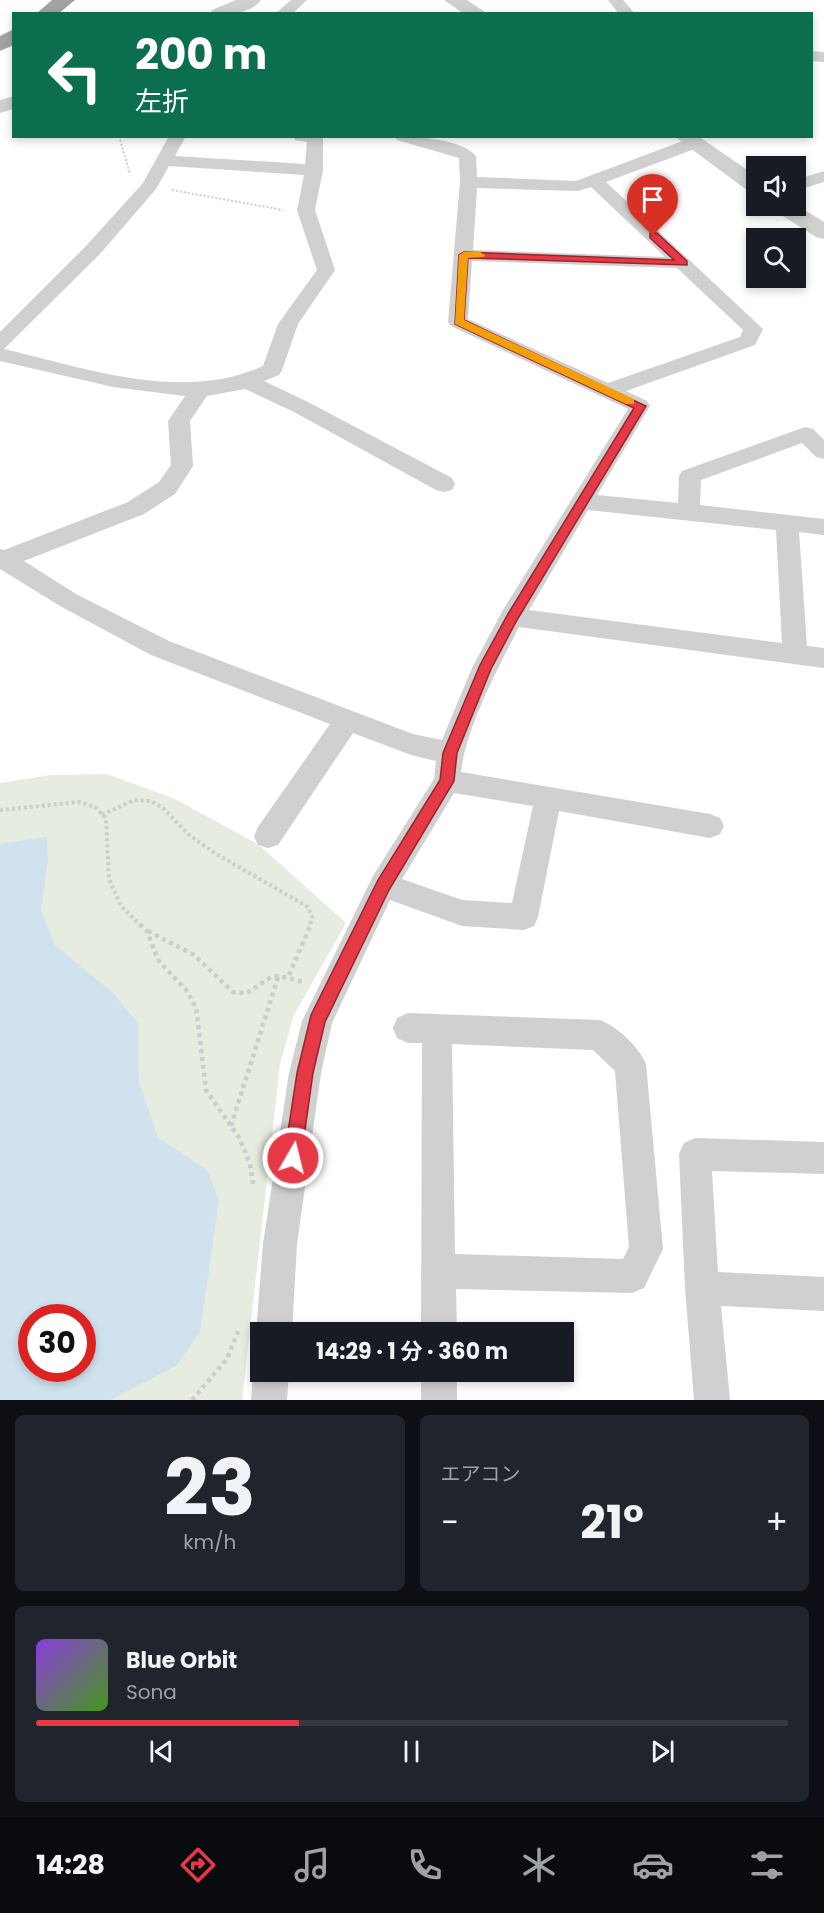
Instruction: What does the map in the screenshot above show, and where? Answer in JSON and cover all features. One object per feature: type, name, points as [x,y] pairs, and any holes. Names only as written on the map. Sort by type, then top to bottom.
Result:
[{"type":"highway","points":[[48,12],[65,0]]},
{"type":"street","points":[[224,12],[252,0]]},
{"type":"street","points":[[285,12],[300,0]]},
{"type":"street","points":[[453,0],[475,12]]},
{"type":"street","points":[[615,0],[626,12]]},
{"type":"street","points":[[0,344],[93,250],[147,189],[177,138]]},
{"type":"street","points":[[0,356],[130,383],[200,390],[248,382],[272,370],[288,324],[326,270],[306,210],[314,170],[313,154],[316,138]]},
{"type":"street","points":[[275,1322],[280,1244],[305,1073],[317,1021],[383,885],[447,781],[450,753],[485,668],[512,617],[640,406],[458,322],[469,182],[467,156],[410,138]]},
{"type":"street","points":[[469,182],[578,186],[689,140],[746,179]]},
{"type":"street","points":[[164,161],[314,170]]},
{"type":"street","points":[[806,182],[824,176]]},
{"type":"street","points":[[594,180],[753,329],[748,341],[607,391]]},
{"type":"street","points":[[799,216],[824,232]]},
{"type":"street","points":[[464,255],[683,263]]},
{"type":"street","points":[[248,382],[301,407],[444,484]]},
{"type":"street","points":[[2,559],[136,508],[167,488],[182,466],[179,421],[200,390]]},
{"type":"street","points":[[689,512],[690,476],[805,434],[824,452]]},
{"type":"street","points":[[582,501],[824,527]]},
{"type":"street","points":[[787,524],[795,654]]},
{"type":"street","points":[[2,559],[68,600],[160,648],[411,744],[450,753]]},
{"type":"street","points":[[512,617],[824,658]]},
{"type":"street","points":[[268,836],[348,719]]},
{"type":"street","points":[[447,781],[710,826]]},
{"type":"street","points":[[383,885],[462,913],[524,917],[548,797]]},
{"type":"street","points":[[439,1271],[632,1276],[646,1249],[630,1064],[600,1035],[423,1028],[439,1271],[439,1322]]},
{"type":"street","points":[[712,1400],[702,1288],[695,1154],[824,1158]]},
{"type":"street","points":[[702,1288],[824,1294]]},
{"type":"street","points":[[269,1400],[270,1382]]},
{"type":"street","points":[[439,1382],[439,1400]]},
{"type":"path","points":[[120,138],[133,185],[307,214]]},
{"type":"path","points":[[102,814],[133,800],[154,801],[186,833],[218,856],[306,906],[312,913],[312,923],[292,961],[289,975]]},
{"type":"path","points":[[0,810],[79,802],[95,807],[106,818],[110,879],[121,906],[147,931],[187,950],[201,960],[228,989],[236,993],[246,992],[279,974],[289,975],[330,994]]},
{"type":"path","points":[[147,931],[158,960],[186,990],[196,1007],[206,1090],[240,1139],[250,1164],[254,1187]]},
{"type":"path","points":[[231,1127],[279,974]]},
{"type":"path","points":[[192,1400],[226,1359],[237,1337],[238,1326]]},
{"type":"shaded area","points":[[107,774],[175,799],[259,845],[346,923],[294,1015],[280,1064],[242,1400],[0,1400],[0,783],[51,775]]},
{"type":"water","points":[[47,837],[48,859],[41,911],[55,945],[113,993],[138,1023],[139,1082],[158,1138],[207,1170],[219,1200],[200,1332],[176,1366],[110,1400],[0,1400],[0,844]]},
{"type":"slow traffic","points":[[480,255],[464,255],[458,322],[630,402]]},
{"type":"route","points":[[293,1158],[305,1073],[317,1021],[383,885],[447,781],[450,753],[485,668],[512,617],[640,406],[458,322],[464,255],[683,263],[653,236]]}]
